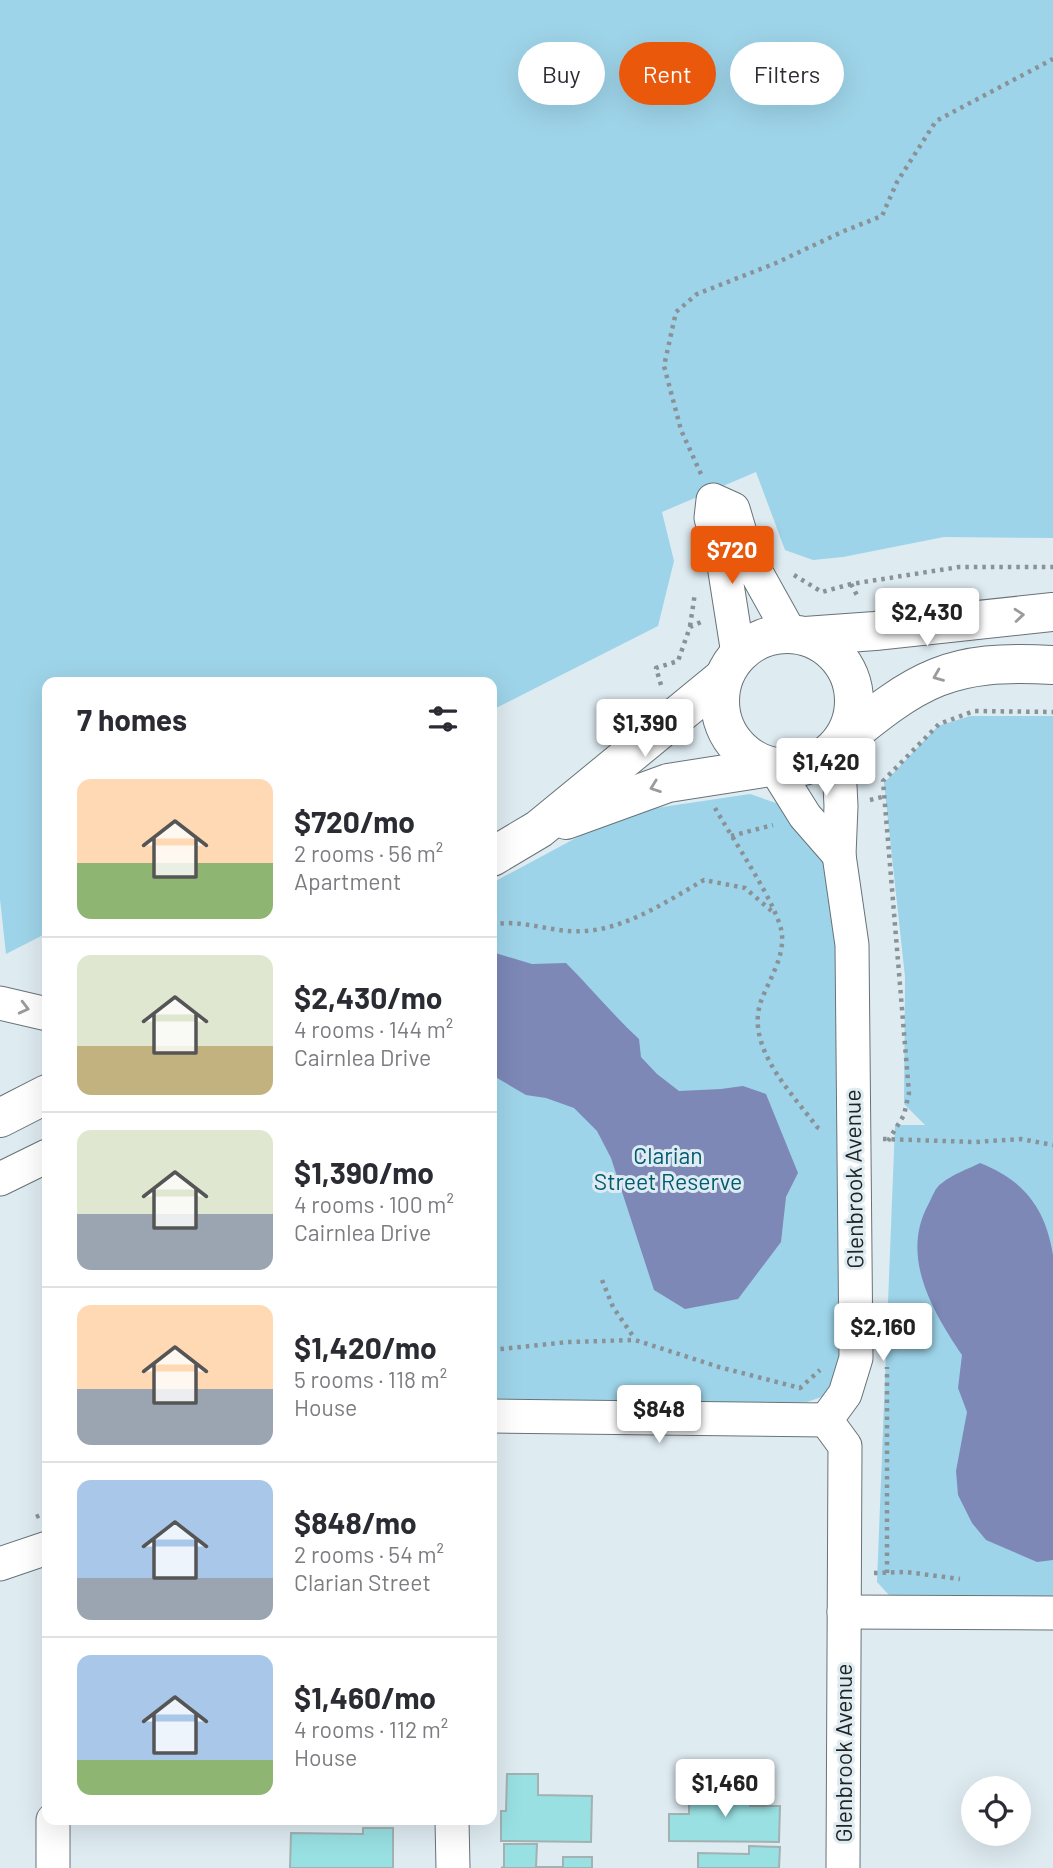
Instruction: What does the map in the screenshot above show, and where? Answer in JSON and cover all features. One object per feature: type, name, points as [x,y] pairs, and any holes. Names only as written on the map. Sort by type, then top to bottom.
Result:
[{"type":"street","points":[[839,744],[849,729],[854,706],[853,687],[844,665],[826,646],[798,635],[765,590],[747,556],[733,509],[713,500],[711,518],[723,559],[730,610],[730,666],[719,701],[724,728],[737,748],[749,758],[785,769],[809,765],[822,759],[907,691],[947,672],[978,665],[1053,665]]},
{"type":"street","points":[[540,830],[671,721],[756,640],[775,634],[875,631],[1053,612]]},
{"type":"street","name":"Glenbrook Avenue","points":[[839,744],[839,855],[852,945],[856,1358],[845,1394],[826,1420],[845,1446],[843,1868]]},
{"type":"street","points":[[497,854],[540,830],[668,783],[773,767]]},
{"type":"street","points":[[773,767],[805,816],[839,855]]},
{"type":"street","points":[[0,1003],[42,1013]]},
{"type":"street","points":[[0,1118],[42,1097]]},
{"type":"street","points":[[0,1179],[42,1168]]},
{"type":"street","points":[[497,1416],[826,1420]]},
{"type":"street","points":[[0,1564],[42,1560]]},
{"type":"street","points":[[844,1612],[1053,1613]]},
{"type":"street","points":[[53,1825],[53,1868]]},
{"type":"street","points":[[453,1825],[453,1868]]},
{"type":"path","points":[[713,500],[681,430],[664,366],[676,312],[697,294],[776,263],[882,216],[897,181],[936,121],[1053,59]]},
{"type":"path","points":[[765,590],[790,573],[822,592],[851,584],[959,567],[1053,567]]},
{"type":"path","points":[[671,721],[656,668],[678,661],[690,627],[695,589]]},
{"type":"path","points":[[690,627],[730,610]]},
{"type":"path","points":[[888,1139],[904,1115],[909,1093],[883,781],[939,724],[974,711],[1053,712]]},
{"type":"path","points":[[699,778],[777,916],[783,936],[773,978],[762,1000],[757,1031],[780,1077],[817,1127],[827,1134],[888,1139],[975,1142],[1021,1139],[1053,1145]]},
{"type":"path","points":[[497,924],[514,922],[568,931],[607,929],[704,880],[745,888],[777,916]]},
{"type":"path","points":[[602,1280],[613,1307],[635,1340]]},
{"type":"path","points":[[497,1349],[568,1342],[635,1340],[719,1367],[800,1388],[828,1362]]},
{"type":"green space","points":[[0,0],[1053,0],[1053,538],[944,537],[843,557],[813,560],[785,550],[756,472],[662,512],[674,561],[658,626],[497,707],[497,677],[42,677],[42,936],[6,954],[0,899]]},
{"type":"green space","points":[[970,716],[1053,716],[1053,1596],[889,1595],[877,1582],[895,1125],[925,1125],[904,1104],[905,977],[884,783],[938,726]]},
{"type":"green space","name":"Clarian Street Reserve","points":[[750,794],[779,804],[816,839],[828,875],[840,941],[843,1354],[835,1379],[824,1396],[807,1402],[497,1403],[497,880],[600,825],[649,809]]},
{"type":"shaded area","points":[[497,954],[532,964],[566,963],[639,1039],[641,1057],[679,1091],[743,1086],[766,1094],[798,1173],[786,1197],[781,1242],[738,1299],[685,1309],[654,1290],[611,1158],[597,1131],[574,1108],[546,1098],[526,1095],[497,1078]]},
{"type":"shaded area","points":[[980,1163],[1009,1178],[1030,1198],[1045,1224],[1053,1255],[1053,1560],[1037,1562],[986,1540],[972,1523],[958,1495],[956,1471],[967,1412],[958,1388],[962,1355],[931,1302],[919,1264],[917,1244],[920,1225],[937,1187]]},
{"type":"building","points":[[507,1774],[538,1774],[538,1795],[592,1796],[591,1842],[501,1841],[501,1811],[506,1811]]},
{"type":"building","points":[[696,1788],[750,1789],[750,1806],[780,1806],[779,1842],[669,1841],[669,1814],[689,1814],[689,1799],[696,1799]]},
{"type":"building","points":[[363,1828],[393,1828],[393,1868],[290,1868],[291,1833],[363,1834]]},
{"type":"building","points":[[504,1844],[537,1844],[536,1867],[563,1867],[563,1857],[592,1857],[592,1868],[501,1868],[504,1867]]},
{"type":"building","points":[[749,1846],[780,1847],[779,1868],[698,1868],[698,1853],[749,1854]]}]
